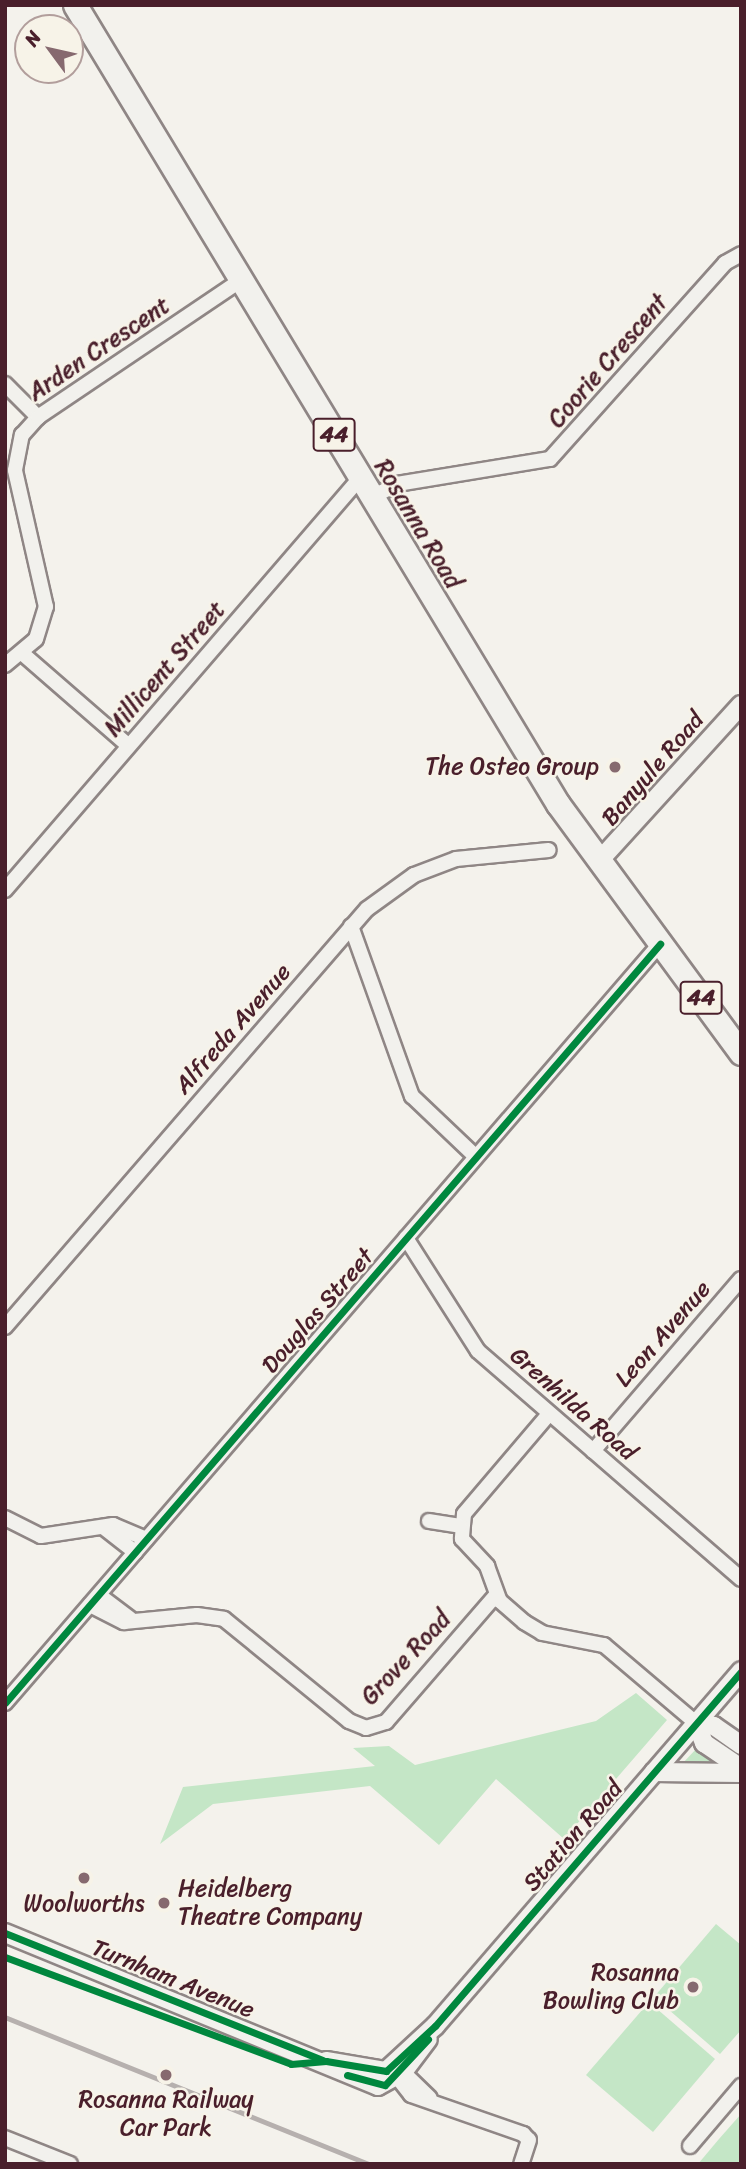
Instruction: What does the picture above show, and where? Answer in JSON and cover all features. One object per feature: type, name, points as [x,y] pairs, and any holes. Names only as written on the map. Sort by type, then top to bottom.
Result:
[{"type":"highway","name":"Rosanna Road","points":[[75,5],[366,487],[599,861],[741,1053]]},
{"type":"street","name":"Coorie Crescent","points":[[366,487],[550,458],[719,269],[741,254]]},
{"type":"street","name":"Arden Crescent","points":[[5,665],[23,654],[42,628],[46,607],[15,457],[38,417],[241,280]]},
{"type":"street","points":[[5,384],[38,417]]},
{"type":"street","name":"Millicent Street","points":[[5,890],[129,746],[366,487]]},
{"type":"street","points":[[23,654],[129,746]]},
{"type":"street","name":"Banyule Road","points":[[599,861],[741,705]]},
{"type":"street","name":"Alfreda Avenue","points":[[5,1327],[351,926],[381,897],[434,866],[495,852],[549,850]]},
{"type":"street","points":[[351,926],[412,1097],[476,1157]]},
{"type":"street","name":"Douglas Street","points":[[5,1703],[660,944]]},
{"type":"street","name":"Grenhilda Road","points":[[406,1238],[469,1342],[741,1579]]},
{"type":"street","name":"Leon Avenue","points":[[593,1451],[741,1279]]},
{"type":"street","points":[[460,1526],[549,1414]]},
{"type":"street","points":[[5,1518],[41,1536],[118,1526],[146,1539]]},
{"type":"street","points":[[429,1521],[460,1526]]},
{"type":"street","points":[[460,1526],[465,1545],[487,1566],[496,1595],[536,1631],[604,1645],[696,1723],[704,1744],[741,1770]]},
{"type":"street","points":[[102,1527],[135,1552]]},
{"type":"street","name":"Grove Road","points":[[94,1600],[135,1620],[224,1619],[349,1721],[366,1728],[386,1721],[496,1595]]},
{"type":"street","name":"Station Road","points":[[389,2075],[435,2026],[741,1671]]},
{"type":"street","points":[[696,1723],[711,1724],[741,1745]]},
{"type":"street","points":[[654,1772],[741,1770]]},
{"type":"street","name":"Turnham Avenue","points":[[5,1933],[326,2061],[389,2075]]},
{"type":"street","points":[[389,2075],[430,2098],[523,2134],[528,2147],[521,2164]]},
{"type":"street","points":[[690,2146],[741,2086]]},
{"type":"street","points":[[5,2138],[70,2164]]},
{"type":"green space","points":[[636,1693],[667,1720],[564,1839],[496,1779],[439,1845],[370,1786],[213,1804],[160,1844],[183,1787],[375,1766],[353,1748],[389,1746],[415,1765],[596,1721]]},
{"type":"green space","points":[[697,1748],[718,1765],[682,1764]]},
{"type":"green space","points":[[716,1924],[741,1945],[741,2030],[720,2054],[654,1997]]},
{"type":"green space","points":[[649,2002],[715,2059],[653,2132],[586,2075]]},
{"type":"green space","points":[[741,2114],[741,2164],[698,2164],[719,2139]]},
{"type":"railway","points":[[5,2017],[368,2164]]},
{"type":"cycle path","points":[[5,1703],[660,944]]},
{"type":"cycle path","points":[[5,1957],[291,2064],[326,2061],[386,2071],[435,2026],[741,1671]]},
{"type":"cycle path","points":[[5,1933],[323,2060]]},
{"type":"cycle path","points":[[347,2075],[385,2085],[428,2039]]},
{"type":"place","name":"The Osteo Group","points":[[615,767]]},
{"type":"place","name":"Woolworths","points":[[84,1878]]},
{"type":"place","name":"Heidelberg Theatre Company","points":[[164,1903]]},
{"type":"place","name":"Rosanna Bowling Club","points":[[693,1987]]},
{"type":"place","name":"Rosanna Railway Car Park","points":[[166,2075]]}]
